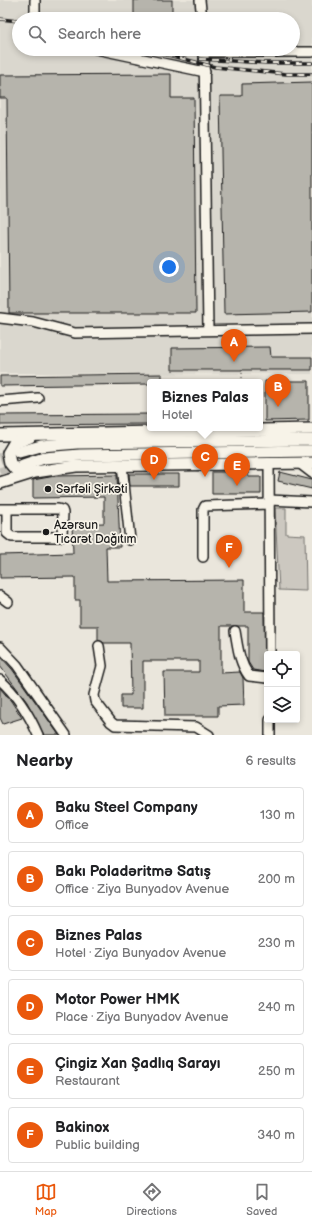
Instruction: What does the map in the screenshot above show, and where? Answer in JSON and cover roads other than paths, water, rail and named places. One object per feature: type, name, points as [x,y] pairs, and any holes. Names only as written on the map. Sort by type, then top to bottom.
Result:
[{"type":"main road","points":[[263,430],[312,429]]},
{"type":"main road","points":[[0,435],[177,431]]},
{"type":"main road","points":[[42,433],[19,440],[11,446],[8,453],[10,462],[15,470],[35,472],[76,466],[312,463]]},
{"type":"main road","points":[[19,452],[41,446],[70,443],[312,440]]},
{"type":"main road","points":[[23,464],[44,458],[73,455],[312,451]]},
{"type":"main road","points":[[0,483],[35,472]]},
{"type":"lane","points":[[35,0],[35,12]]},
{"type":"lane","points":[[200,0],[201,12]]},
{"type":"lane","points":[[300,52],[312,52]]},
{"type":"lane","points":[[129,56],[205,72]]},
{"type":"lane","points":[[204,56],[208,330]]},
{"type":"lane","points":[[0,318],[32,322],[75,333],[312,329]]},
{"type":"lane","points":[[0,400],[38,398]]},
{"type":"lane","points":[[299,463],[312,473]]},
{"type":"lane","points":[[269,464],[270,651]]},
{"type":"lane","points":[[122,465],[130,540]]},
{"type":"lane","points":[[203,557],[203,510],[205,506],[269,502],[312,502]]},
{"type":"lane","points":[[3,509],[62,510],[62,535],[59,537],[12,537],[7,533],[3,509]]},
{"type":"lane","points":[[0,596],[8,602]]},
{"type":"lane","points":[[235,631],[239,657],[244,669],[249,676],[264,678]]},
{"type":"lane","points":[[99,646],[102,666],[94,696],[95,701],[111,722],[115,725],[196,727],[209,735]]},
{"type":"lane","points":[[0,647],[18,665],[66,734]]},
{"type":"lane","points":[[0,680],[15,696],[28,715],[38,735]]},
{"type":"lane","points":[[270,723],[270,735]]},
{"type":"tunnel","points":[[0,459],[16,453]]},
{"type":"tunnel","points":[[0,473],[22,465]]},
{"type":"railway","points":[[0,19],[12,20]]},
{"type":"railway","points":[[172,56],[215,67],[286,74],[312,74]]},
{"type":"railway","points":[[200,59],[267,63],[312,63]]},
{"type":"place","name":"Baku Steel Company","points":[[234,362]]},
{"type":"place","name":"Bakı Poladəritmə Satış","points":[[278,407]]},
{"type":"place","name":"Biznes Palas","points":[[205,477]]},
{"type":"place","name":"Motor Power HMK","points":[[154,480]]},
{"type":"place","name":"Çingiz Xan Şadlıq Sarayı","points":[[237,486]]},
{"type":"place","name":"Sərfəli Şirkəti","points":[[48,489]]},
{"type":"place","name":"Azərsun Ticarət Dağıtım","points":[[46,532]]},
{"type":"place","name":"Bakinox","points":[[229,568]]}]
